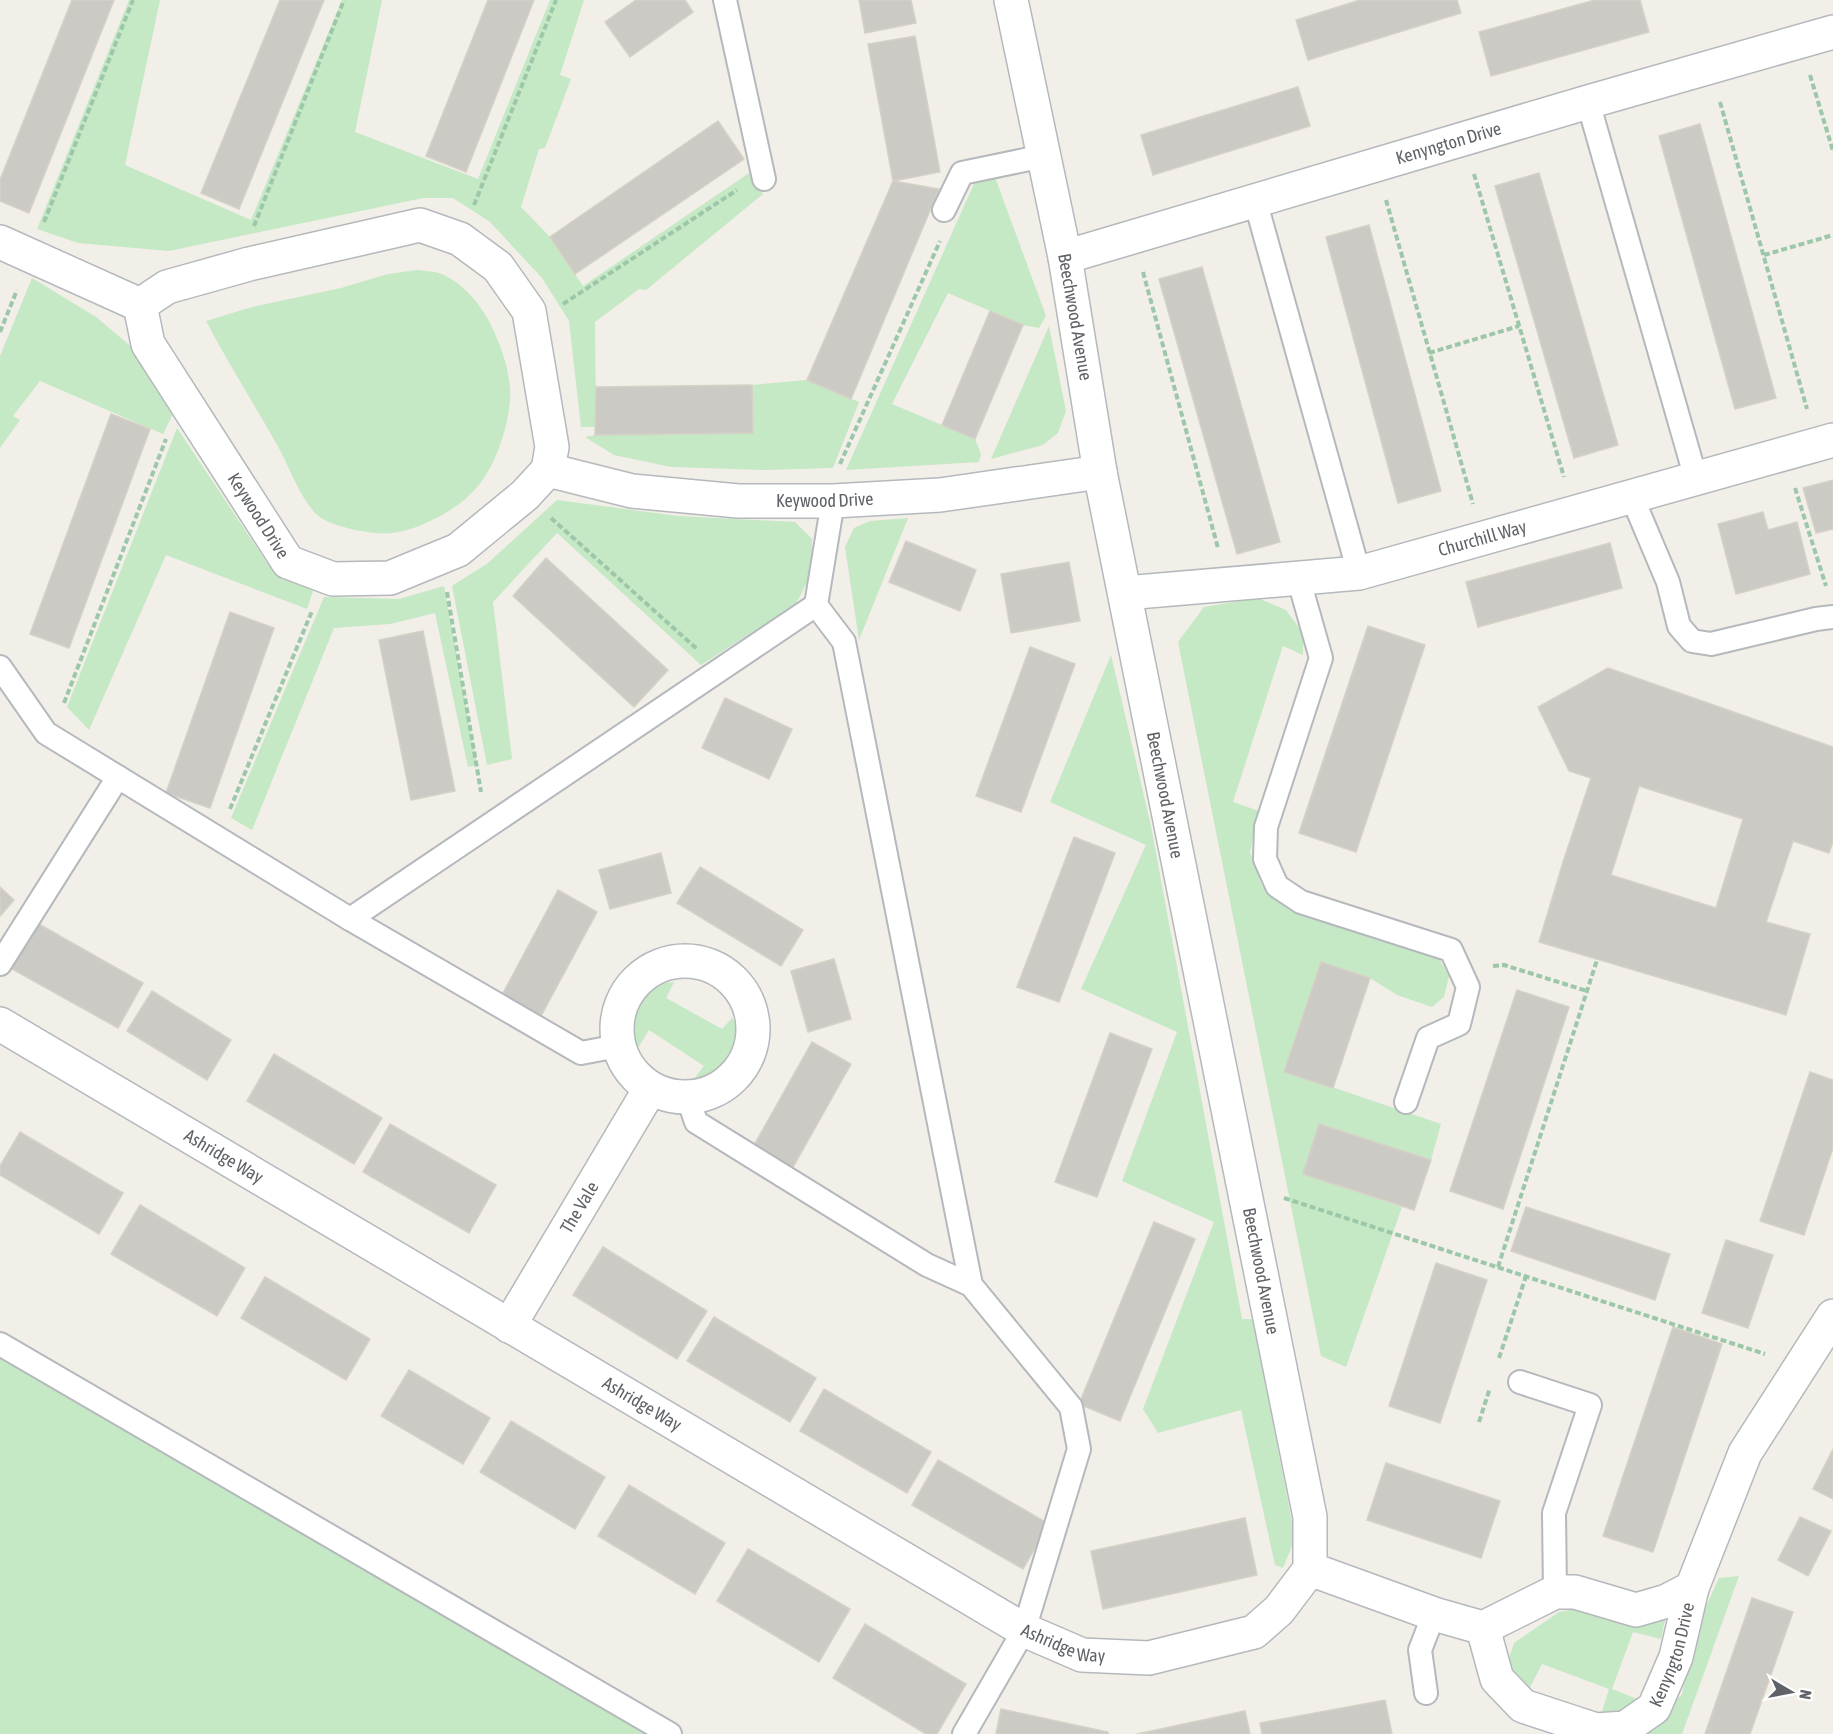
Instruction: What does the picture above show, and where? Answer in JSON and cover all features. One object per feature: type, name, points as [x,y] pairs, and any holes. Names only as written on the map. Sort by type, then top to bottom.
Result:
[{"type":"street","name":"Beechwood Avenue","points":[[1011,0],[1065,257],[1100,472],[1310,1517],[1304,1577]]},
{"type":"street","name":"Kenyngton Drive","points":[[1065,257],[1833,32]]},
{"type":"street","points":[[0,242],[140,304],[167,287],[249,264],[420,225],[460,239],[498,267],[529,311],[552,447],[548,470]]},
{"type":"street","name":"Keywood Drive","points":[[140,304],[148,345],[288,562],[333,579],[390,578],[458,550],[525,495],[548,470],[632,492],[738,501],[828,501],[940,495],[1100,472]]},
{"type":"street","name":"Churchill Way","points":[[1125,593],[1359,573],[1825,442]]},
{"type":"street","points":[[672,961],[694,961],[716,968],[725,974],[734,981],[747,999],[753,1021],[752,1043],[744,1064],[730,1081],[711,1093],[688,1098],[669,1096],[650,1089],[636,1078],[625,1063],[618,1046],[616,1024],[622,1002],[633,983],[651,969],[672,961]]},
{"type":"street","name":"Ashridge Way","points":[[0,1024],[1024,1630],[1082,1655],[1149,1658],[1254,1632],[1279,1610],[1304,1577]]},
{"type":"street","name":"The Vale","points":[[509,1326],[650,1089]]},
{"type":"street","name":"Kenyngton Drive","points":[[1483,1628],[1497,1679],[1523,1706],[1596,1730],[1625,1728],[1654,1708],[1676,1657],[1692,1588],[1746,1453],[1833,1316]]},
{"type":"street","points":[[1304,1577],[1483,1628],[1555,1592]]},
{"type":"street","name":"Kenyngton Drive","points":[[1555,1592],[1575,1592],[1636,1610],[1667,1601],[1692,1588]]},
{"type":"lane","points":[[725,0],[763,176]]},
{"type":"lane","points":[[1588,102],[1696,479]]},
{"type":"lane","points":[[944,210],[962,173],[1044,156]]},
{"type":"lane","points":[[1256,200],[1359,573]]},
{"type":"lane","points":[[1632,497],[1668,582],[1679,626],[1692,641],[1711,645],[1816,619],[1833,617]]},
{"type":"lane","points":[[828,501],[816,605],[844,642],[971,1285]]},
{"type":"lane","points":[[1298,577],[1321,658],[1266,827],[1265,859],[1277,886],[1301,902],[1451,950],[1468,987],[1459,1024],[1428,1038],[1406,1102]]},
{"type":"lane","points":[[350,919],[816,605]]},
{"type":"lane","points":[[0,667],[46,733],[350,919],[581,1053],[618,1046]]},
{"type":"lane","points":[[0,964],[118,777]]},
{"type":"lane","points":[[688,1098],[696,1122],[927,1265],[971,1285],[1071,1407],[1079,1449],[1024,1630],[964,1734]]},
{"type":"lane","points":[[0,1344],[670,1734]]},
{"type":"lane","points":[[1520,1382],[1590,1405],[1554,1513],[1555,1592]]},
{"type":"lane","points":[[1426,1693],[1420,1650],[1434,1614]]},
{"type":"path","points":[[0,332],[133,0]]},
{"type":"path","points":[[249,264],[247,245],[344,0]]},
{"type":"path","points":[[460,239],[556,0]]},
{"type":"path","points":[[1800,40],[1833,152]]},
{"type":"path","points":[[1710,68],[1764,255],[1825,442]]},
{"type":"path","points":[[1463,139],[1575,513]]},
{"type":"path","points":[[1376,165],[1482,539]]},
{"type":"path","points":[[532,325],[763,176]]},
{"type":"path","points":[[828,501],[942,235]]},
{"type":"path","points":[[1764,255],[1833,235]]},
{"type":"path","points":[[1133,236],[1228,583]]},
{"type":"path","points":[[1429,353],[1519,326]]},
{"type":"path","points":[[51,736],[170,428],[189,411]]},
{"type":"path","points":[[1784,454],[1826,588]]},
{"type":"path","points":[[525,495],[720,670]]},
{"type":"path","points":[[441,557],[484,810],[492,824]]},
{"type":"path","points":[[218,838],[313,609],[322,576]]},
{"type":"path","points":[[1498,1268],[1597,960]]},
{"type":"path","points":[[1460,970],[1504,965],[1587,992]]},
{"type":"path","points":[[1248,1207],[1281,1197],[1801,1365]]},
{"type":"path","points":[[1498,1364],[1526,1276]]},
{"type":"path","points":[[1479,1422],[1491,1384]]},
{"type":"green space","points":[[129,0],[160,0],[125,165],[251,220],[342,0],[382,0],[355,132],[478,179],[550,0],[584,0],[560,75],[571,79],[545,148],[539,149],[521,207],[550,237],[583,286],[752,171],[763,194],[646,290],[639,289],[595,322],[596,427],[581,427],[569,321],[542,278],[490,222],[453,198],[423,198],[169,251],[78,243],[37,229]]},
{"type":"green space","points":[[977,177],[995,177],[1046,316],[1039,328],[1023,325],[948,293],[892,404],[975,439],[981,454],[979,462],[846,470]]},
{"type":"green space","points":[[417,270],[444,275],[460,285],[474,299],[490,323],[503,354],[509,379],[509,410],[503,434],[490,469],[474,491],[454,508],[416,527],[400,532],[376,533],[340,526],[320,518],[309,506],[276,443],[206,321],[252,307],[341,288],[388,274]]},
{"type":"green space","points":[[32,278],[96,317],[134,349],[173,414],[163,434],[40,381],[13,416],[20,420],[0,448],[0,356]]},
{"type":"green space","points":[[1049,326],[1066,411],[1058,433],[1043,445],[991,459]]},
{"type":"green space","points":[[807,380],[859,402],[833,468],[765,470],[671,467],[614,455],[585,437],[753,433],[752,385]]},
{"type":"green space","points":[[177,428],[267,563],[313,591],[307,609],[166,555],[89,730],[67,707]]},
{"type":"green space","points":[[557,500],[678,516],[795,522],[812,539],[811,574],[796,604],[701,665],[557,533],[493,602],[512,759],[487,765],[452,586],[488,563]]},
{"type":"green space","points":[[908,518],[859,640],[845,547],[854,528],[870,521]]},
{"type":"green space","points":[[444,586],[477,765],[468,767],[435,613],[390,624],[334,628],[252,830],[231,818],[324,597],[399,599]]},
{"type":"green space","points":[[1258,598],[1286,610],[1303,633],[1303,655],[1283,646],[1233,802],[1259,811],[1250,852],[1262,886],[1290,909],[1439,959],[1449,976],[1444,997],[1432,1007],[1397,995],[1370,978],[1321,962],[1285,1071],[1441,1124],[1431,1160],[1319,1124],[1303,1174],[1402,1207],[1346,1367],[1321,1356],[1178,642],[1204,607]]},
{"type":"green space","points":[[1111,655],[1151,826],[1242,1319],[1253,1319],[1295,1538],[1283,1568],[1275,1565],[1241,1410],[1158,1433],[1143,1409],[1214,1222],[1122,1181],[1177,1032],[1081,989],[1146,845],[1050,802]]},
{"type":"green space","points":[[674,982],[666,998],[722,1029],[732,1018],[739,1028],[741,1040],[738,1052],[730,1064],[714,1077],[694,1079],[704,1066],[649,1030],[638,1048],[635,1041],[632,1024],[641,998],[655,985]]},
{"type":"green space","points":[[0,1344],[670,1734],[0,1734]]},
{"type":"green space","points":[[1739,1576],[1682,1734],[1641,1734],[1652,1728],[1682,1694],[1693,1635],[1719,1578]]},
{"type":"green space","points":[[1589,1607],[1666,1615],[1661,1639],[1633,1632],[1612,1689],[1642,1701],[1628,1712],[1600,1718],[1609,1689],[1542,1664],[1526,1695],[1511,1680],[1508,1662],[1514,1643],[1559,1612]]},
{"type":"building","points":[[72,0],[114,0],[29,213],[0,201],[0,180]]},
{"type":"building","points":[[280,0],[324,0],[239,209],[201,193]]},
{"type":"building","points":[[488,0],[534,0],[466,172],[426,156]]},
{"type":"building","points":[[636,0],[685,0],[693,12],[630,57],[605,22]]},
{"type":"building","points":[[859,0],[911,0],[916,23],[865,33]]},
{"type":"building","points":[[1360,0],[1457,0],[1461,13],[1308,60],[1296,20]]},
{"type":"building","points":[[1595,0],[1640,0],[1649,32],[1491,76],[1479,32]]},
{"type":"building","points":[[915,36],[940,172],[893,181],[868,44]]},
{"type":"building","points":[[1298,87],[1310,126],[1153,175],[1141,135]]},
{"type":"building","points":[[718,121],[744,159],[575,274],[550,237]]},
{"type":"building","points":[[1700,124],[1776,398],[1735,409],[1659,136]]},
{"type":"building","points":[[1539,173],[1618,445],[1574,458],[1495,186]]},
{"type":"building","points":[[893,181],[939,189],[851,399],[807,380]]},
{"type":"building","points":[[1369,225],[1441,491],[1398,503],[1326,237]]},
{"type":"building","points":[[1202,267],[1280,542],[1237,554],[1159,279]]},
{"type":"building","points":[[990,311],[1023,325],[975,439],[942,425]]},
{"type":"building","points":[[752,385],[753,433],[595,435],[596,387]]},
{"type":"building","points":[[111,414],[150,429],[69,648],[30,634]]},
{"type":"building","points":[[1833,480],[1833,529],[1816,533],[1803,488]]},
{"type":"building","points":[[1763,512],[1768,530],[1797,522],[1810,574],[1736,594],[1718,524]]},
{"type":"building","points":[[906,541],[976,570],[960,611],[889,582]]},
{"type":"building","points":[[1610,543],[1622,588],[1478,627],[1466,582]]},
{"type":"building","points":[[546,558],[668,670],[634,707],[513,596]]},
{"type":"building","points":[[1069,562],[1080,621],[1011,633],[1001,574]]},
{"type":"building","points":[[230,612],[274,628],[210,808],[166,793]]},
{"type":"building","points":[[1368,626],[1425,645],[1356,852],[1299,833]]},
{"type":"building","points":[[423,631],[455,791],[411,800],[379,640]]},
{"type":"building","points":[[1030,647],[1075,664],[1021,812],[976,796]]},
{"type":"building","points":[[1608,668],[1833,747],[1833,842],[1829,853],[1793,841],[1766,922],[1810,934],[1786,1015],[1539,942],[1591,778],[1569,771],[1538,707]],"holes":[[[1639,786],[1743,819],[1716,908],[1611,875]]]},
{"type":"building","points":[[725,698],[792,729],[769,779],[702,748]]},
{"type":"building","points":[[1074,837],[1115,853],[1059,1002],[1017,987]]},
{"type":"building","points":[[661,853],[671,893],[610,909],[599,870]]},
{"type":"building","points":[[700,867],[803,930],[781,966],[677,903]]},
{"type":"building","points":[[0,887],[14,900],[0,916]]},
{"type":"building","points":[[558,890],[597,912],[541,1016],[502,995]]},
{"type":"building","points":[[37,923],[143,983],[118,1028],[12,969]]},
{"type":"building","points":[[834,959],[851,1019],[808,1032],[791,971]]},
{"type":"building","points":[[1321,962],[1370,978],[1333,1088],[1284,1072]]},
{"type":"building","points":[[1517,990],[1569,1007],[1503,1209],[1450,1191]]},
{"type":"building","points":[[152,991],[231,1040],[207,1080],[127,1031]]},
{"type":"building","points":[[1110,1033],[1152,1049],[1097,1197],[1055,1182]]},
{"type":"building","points":[[812,1042],[851,1064],[792,1169],[753,1147]]},
{"type":"building","points":[[274,1054],[382,1118],[354,1164],[247,1101]]},
{"type":"building","points":[[1810,1072],[1833,1080],[1833,1148],[1804,1235],[1760,1221]]},
{"type":"building","points":[[390,1124],[496,1185],[469,1233],[363,1172]]},
{"type":"building","points":[[1319,1124],[1431,1160],[1414,1210],[1303,1174]]},
{"type":"building","points":[[20,1132],[123,1193],[99,1234],[0,1175],[0,1166]]},
{"type":"building","points":[[140,1205],[245,1268],[217,1316],[111,1254]]},
{"type":"building","points":[[1526,1207],[1670,1254],[1655,1300],[1511,1251]]},
{"type":"building","points":[[1154,1222],[1195,1239],[1120,1421],[1079,1404]]},
{"type":"building","points":[[1726,1240],[1773,1255],[1748,1328],[1702,1313]]},
{"type":"building","points":[[603,1247],[707,1311],[677,1359],[573,1295]]},
{"type":"building","points":[[1436,1263],[1487,1280],[1440,1423],[1389,1406]]},
{"type":"building","points":[[265,1277],[370,1339],[346,1380],[241,1318]]},
{"type":"building","points":[[714,1317],[816,1378],[790,1422],[687,1361]]},
{"type":"building","points":[[1673,1327],[1722,1344],[1653,1552],[1603,1536]]},
{"type":"building","points":[[409,1370],[490,1418],[463,1464],[381,1416]]},
{"type":"building","points":[[824,1389],[931,1452],[907,1493],[800,1431]]},
{"type":"building","points":[[511,1421],[605,1477],[575,1529],[480,1472]]},
{"type":"building","points":[[1833,1449],[1833,1499],[1813,1489]]},
{"type":"building","points":[[938,1460],[1049,1524],[1023,1569],[912,1505]]},
{"type":"building","points":[[1386,1463],[1500,1501],[1481,1558],[1367,1520]]},
{"type":"building","points":[[629,1485],[725,1543],[695,1594],[598,1536]]},
{"type":"building","points":[[1800,1517],[1831,1531],[1808,1576],[1778,1560]]},
{"type":"building","points":[[1245,1518],[1257,1575],[1103,1609],[1091,1551]]},
{"type":"building","points":[[748,1549],[850,1609],[819,1662],[717,1601]]},
{"type":"building","points":[[1752,1598],[1793,1612],[1750,1734],[1705,1734]]},
{"type":"building","points":[[865,1624],[966,1684],[937,1734],[926,1734],[833,1678]]},
{"type":"building","points":[[1385,1700],[1392,1734],[1262,1734],[1260,1723]]},
{"type":"building","points":[[1001,1709],[1108,1732],[1108,1734],[996,1734]]},
{"type":"building","points":[[1245,1711],[1250,1734],[1137,1734]]}]
